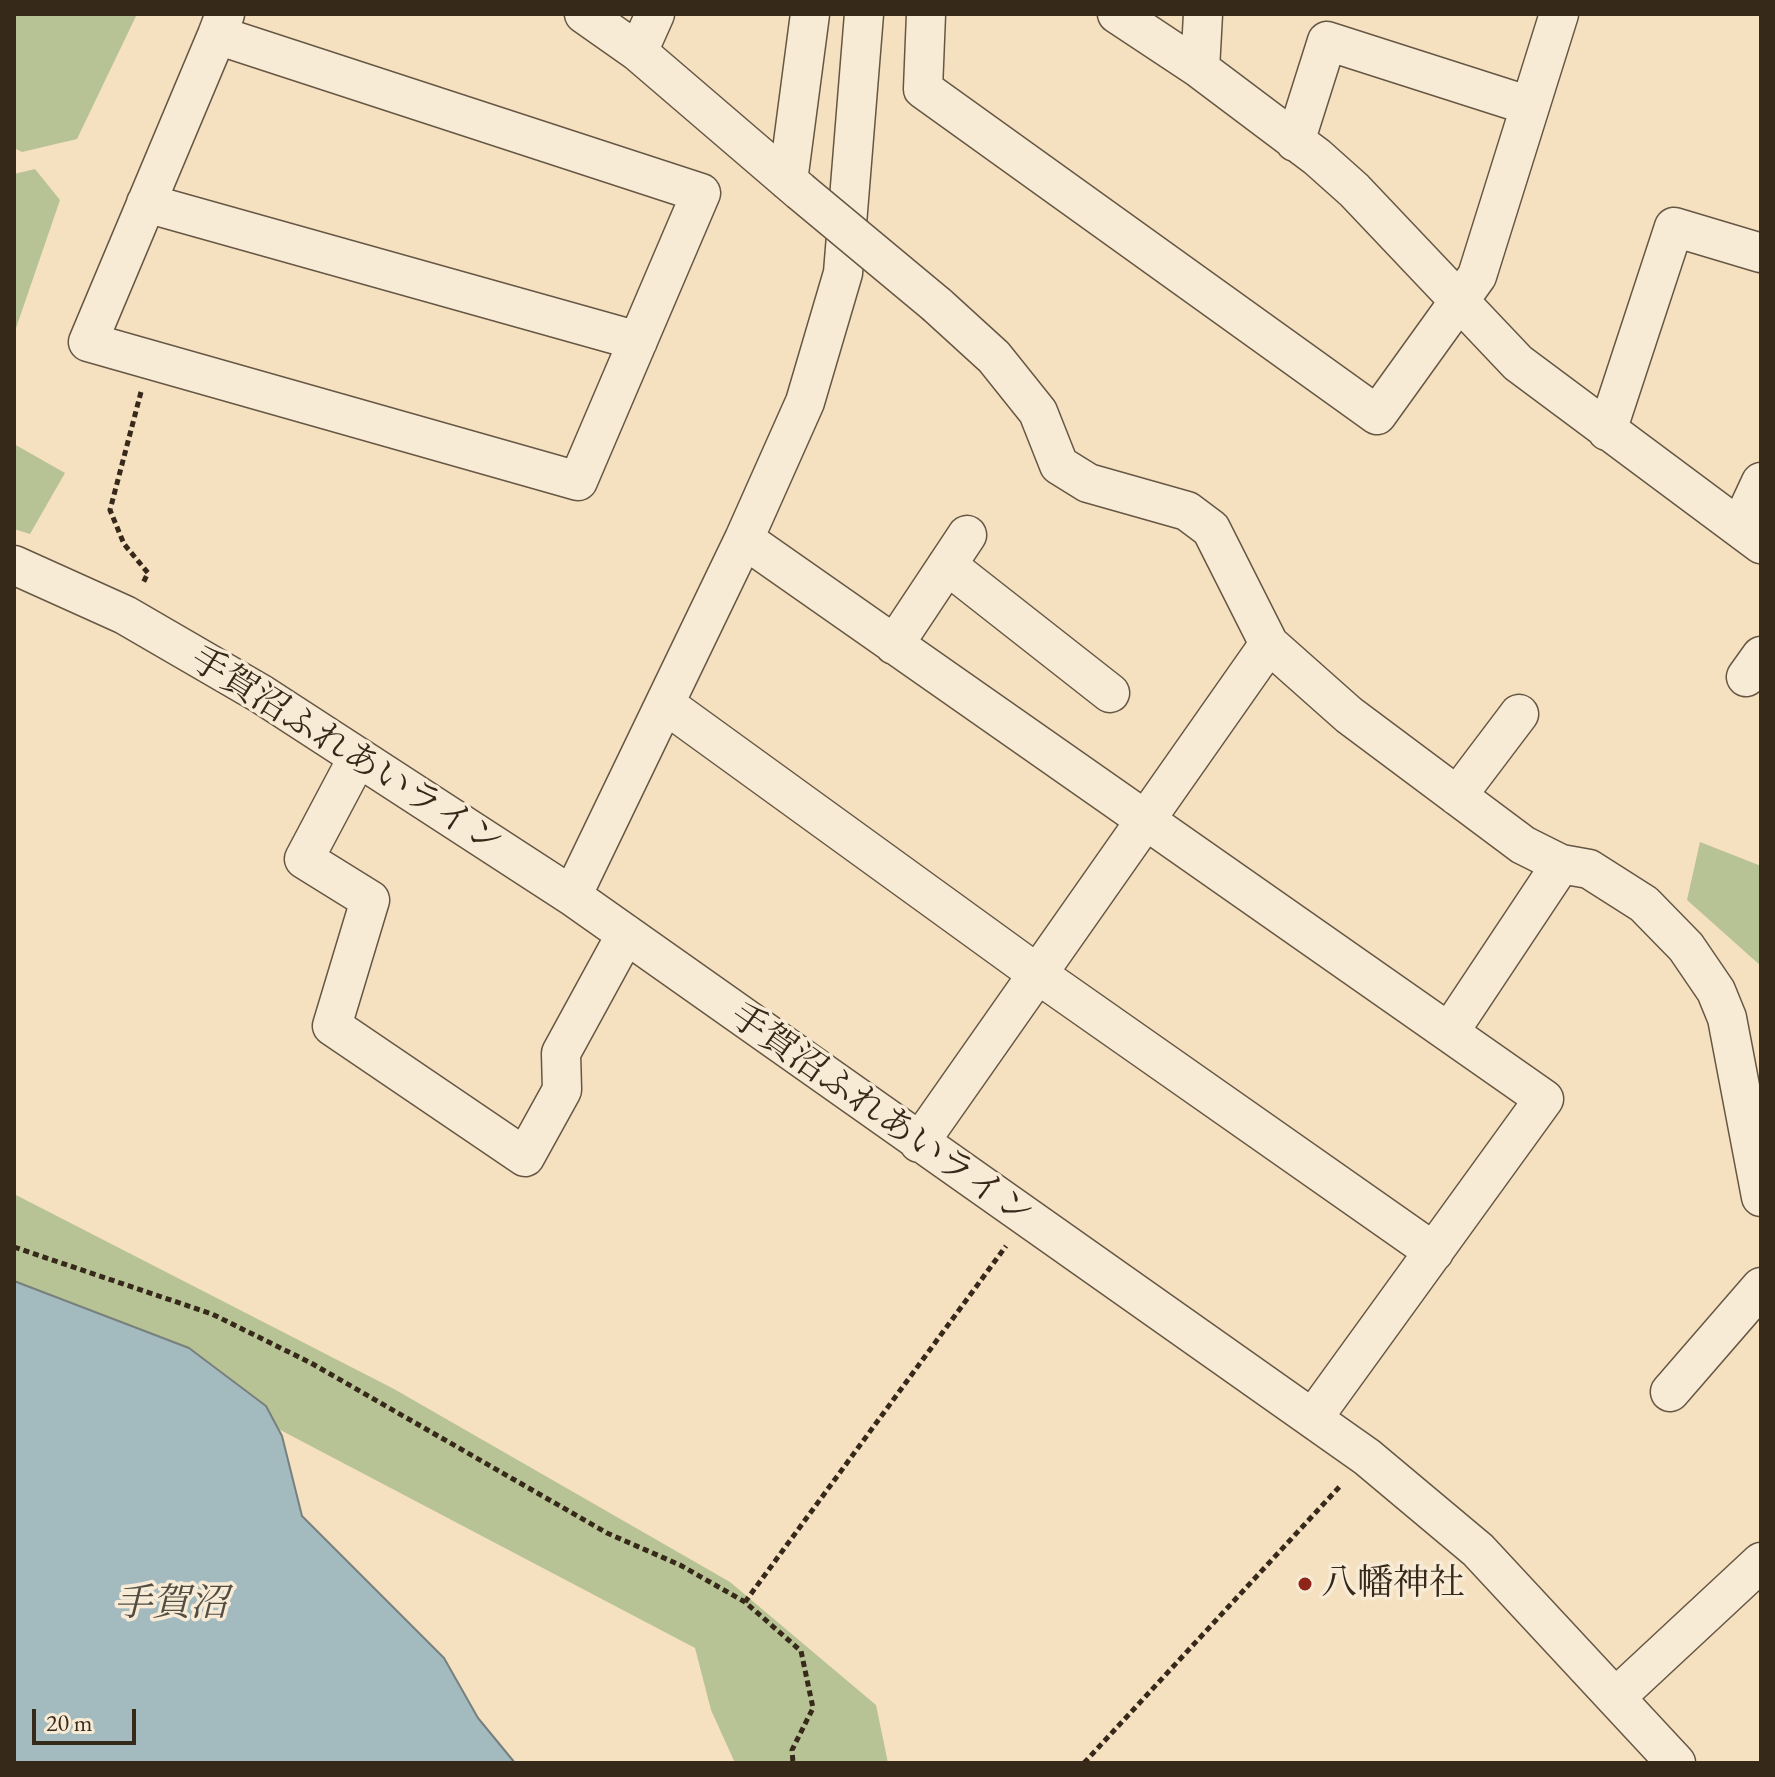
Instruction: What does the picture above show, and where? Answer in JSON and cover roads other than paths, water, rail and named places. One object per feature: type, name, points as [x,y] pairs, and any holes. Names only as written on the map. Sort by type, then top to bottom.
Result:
[{"type":"street","points":[[584,14],[638,52],[937,305],[994,357],[1038,412],[1059,465],[1088,483],[1187,511],[1211,529],[1269,644],[1349,715],[1523,845],[1561,864],[1589,869],[1644,904],[1686,947],[1716,991],[1727,1018],[1761,1197]]},
{"type":"street","points":[[638,52],[655,14]]},
{"type":"street","points":[[794,186],[810,14]]},
{"type":"street","points":[[572,896],[744,539],[805,402],[843,273],[864,14]]},
{"type":"street","points":[[926,14],[923,89],[1377,415],[1460,304],[1477,276],[1559,14]]},
{"type":"street","points":[[1117,14],[1200,69],[1354,190],[1518,363],[1750,535],[1761,482]]},
{"type":"street","points":[[1200,69],[1203,14]]},
{"type":"street","points":[[221,24],[701,193],[578,481],[88,342],[221,24]]},
{"type":"street","points":[[1295,142],[1327,41],[1530,106]]},
{"type":"street","points":[[146,203],[638,341]]},
{"type":"street","points":[[1607,431],[1674,227],[1761,253]]},
{"type":"street","points":[[744,539],[1544,1099],[1313,1418]]},
{"type":"street","points":[[894,645],[957,550],[1110,693]]},
{"type":"street","name":"手賀沼ふれあいライン","points":[[14,565],[125,615],[261,694],[572,896],[1026,1219],[1313,1418],[1367,1457],[1478,1550],[1676,1763]]},
{"type":"street","points":[[919,1143],[1269,644]]},
{"type":"street","points":[[665,704],[1039,975],[1434,1252]]},
{"type":"street","points":[[1457,796],[1519,714]]},
{"type":"street","points":[[358,757],[304,859],[370,900],[332,1026],[525,1157],[562,1090],[561,1053],[626,934]]},
{"type":"street","points":[[1450,1031],[1561,864]]},
{"type":"street","points":[[1670,1392],[1761,1287]]},
{"type":"street","points":[[1616,1697],[1761,1562]]},
{"type":"water","name":"手賀沼","points":[[14,1281],[189,1348],[266,1406],[282,1436],[302,1516],[444,1658],[478,1718],[515,1763],[14,1763]]},
{"type":"place","name":"八幡神社","points":[[1305,1584]]}]
